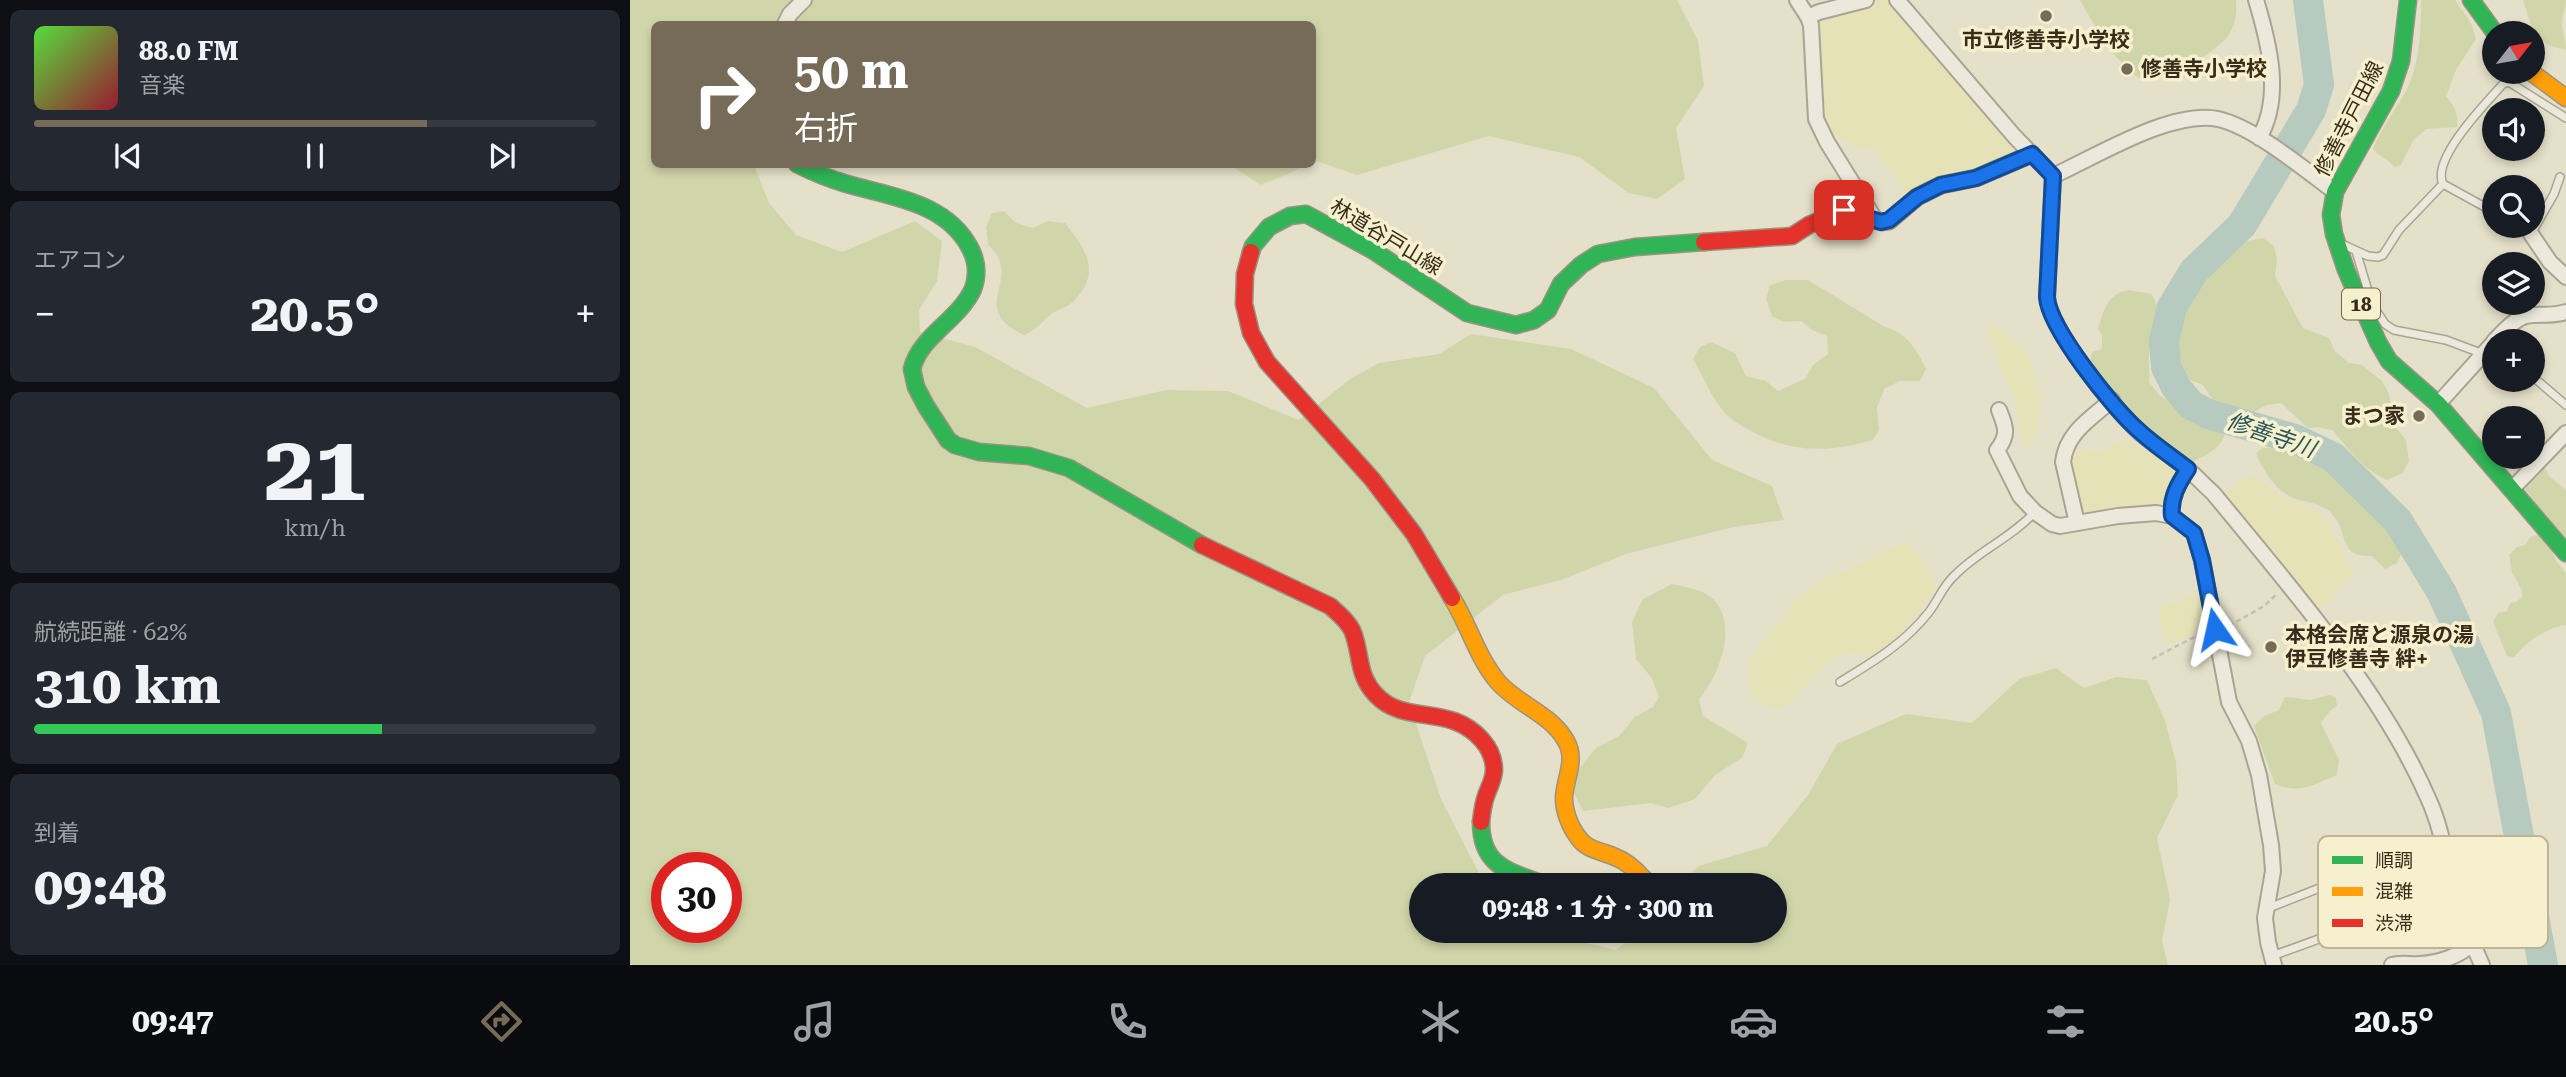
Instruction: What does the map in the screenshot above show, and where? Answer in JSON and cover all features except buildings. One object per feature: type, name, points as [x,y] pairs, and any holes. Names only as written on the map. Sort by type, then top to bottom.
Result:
[{"type":"street","points":[[786,21],[804,0]]},
{"type":"street","points":[[1797,0],[1811,25],[1816,119],[1827,142],[1877,221],[1889,220],[1917,197],[1941,185],[1976,178],[2032,154]]},
{"type":"street","points":[[1808,17],[1866,0]]},
{"type":"street","points":[[1897,0],[2053,176],[2047,306],[2061,332],[2135,427],[2188,469],[2213,494],[2258,548],[2374,700],[2428,797],[2441,836]]},
{"type":"street","points":[[2256,0],[2265,31],[2273,91],[2262,140]]},
{"type":"street","name":"修善寺戸田線","points":[[2408,0],[2401,61],[2391,91],[2329,188],[2337,242],[2346,270],[2389,361],[2438,404],[2566,553]]},
{"type":"street","points":[[2471,0],[2486,21]]},
{"type":"street","points":[[2545,82],[2566,98]]},
{"type":"street","points":[[2053,176],[2158,127],[2190,118],[2217,119],[2241,127],[2329,188]]},
{"type":"street","points":[[807,168],[846,184],[917,203],[958,230],[970,247],[977,263],[978,278],[970,296],[925,346],[912,367],[913,380],[948,440],[970,452],[1055,461],[1077,471],[1208,549],[1330,606],[1345,618],[1353,633],[1358,663],[1364,678],[1387,704],[1449,716],[1475,731],[1489,749],[1494,772],[1480,823],[1483,843],[1488,855],[1497,864],[1517,873]]},
{"type":"street","name":"林道谷戸山線","points":[[1639,873],[1616,858],[1594,850],[1579,840],[1569,822],[1564,799],[1572,758],[1566,741],[1551,721],[1500,685],[1486,668],[1458,607],[1414,534],[1372,479],[1267,362],[1251,333],[1244,304],[1245,274],[1253,246],[1269,228],[1290,216],[1306,214],[1374,251],[1467,313],[1516,325],[1534,320],[1548,310],[1561,284],[1581,265],[1598,254],[1635,247],[1792,236],[1844,210],[1877,221]]},
{"type":"street","points":[[2532,238],[2550,262],[2566,277]]},
{"type":"street","points":[[2508,329],[2526,316],[2552,317],[2566,312]]},
{"type":"street","points":[[2438,404],[2482,362]]},
{"type":"street","points":[[2077,523],[2063,462],[2064,452],[2068,440],[2077,430],[2112,400]]},
{"type":"street","points":[[1999,410],[2007,429],[2004,442],[1997,450],[2020,496],[2035,512],[2052,524],[2060,526],[2156,513],[2172,516],[2194,533],[2202,560],[2229,702],[2249,741],[2259,775],[2272,845],[2273,871],[2266,909],[2267,942],[2272,960]]},
{"type":"street","points":[[2512,489],[2566,433]]},
{"type":"street","points":[[2172,516],[2171,508],[2176,488],[2188,469]]},
{"type":"street","points":[[2392,965],[2435,962],[2464,952],[2468,948]]},
{"type":"street","points":[[2475,948],[2482,965]]},
{"type":"lane","points":[[2442,184],[2440,173],[2447,152],[2503,84],[2509,82],[2517,85],[2539,103],[2566,118]]},
{"type":"lane","points":[[2545,206],[2554,194],[2560,177]]},
{"type":"lane","points":[[2442,184],[2482,206]]},
{"type":"lane","points":[[2337,242],[2368,256],[2383,255],[2399,230],[2442,184]]},
{"type":"lane","points":[[2356,251],[2372,304],[2385,324],[2394,330],[2446,340],[2482,354]]},
{"type":"lane","points":[[2545,387],[2566,405]]},
{"type":"lane","points":[[1840,682],[1887,654],[1929,612],[1954,576],[1997,540],[2015,532],[2035,512]]},
{"type":"lane","points":[[2266,909],[2318,889]]},
{"type":"lane","points":[[2272,960],[2318,942]]},
{"type":"shaded area","points":[[1883,0],[1890,1],[2012,148],[2008,156],[1907,195],[1873,148],[1856,149],[1846,141],[1825,134],[1818,117],[1815,19]]},
{"type":"shaded area","points":[[1996,326],[2021,345],[2030,360],[2041,399],[2038,423],[2032,442],[2027,447],[2024,446],[2015,401],[1987,333],[1988,327]]},
{"type":"shaded area","points":[[2123,439],[2174,467],[2167,506],[2161,509],[2085,514],[2077,497],[2069,459],[2073,448],[2101,453]]},
{"type":"shaded area","points":[[2251,474],[2292,503],[2320,512],[2328,522],[2355,575],[2339,586],[2332,601],[2317,610],[2223,494]]},
{"type":"shaded area","points":[[1906,542],[1927,564],[1936,588],[1897,637],[1883,650],[1870,654],[1847,653],[1837,657],[1790,703],[1779,709],[1765,705],[1753,697],[1749,682],[1751,657],[1795,599],[1828,576],[1844,572],[1874,555]]},
{"type":"shaded area","points":[[2205,592],[2211,625],[2171,645],[2166,642],[2158,617],[2162,607]]},
{"type":"green space","points":[[630,0],[1677,0],[1698,41],[1704,86],[1676,128],[1685,179],[1657,199],[1629,193],[1579,157],[1489,136],[1357,175],[1316,161],[1316,21],[651,21],[651,168],[755,168],[769,203],[796,235],[842,252],[915,221],[942,241],[937,281],[919,310],[920,332],[975,347],[1087,408],[1166,390],[1228,391],[1299,420],[1350,379],[1379,363],[1439,354],[1471,334],[1571,349],[1654,388],[1712,460],[1772,486],[1784,520],[1734,527],[1626,554],[1561,580],[1503,595],[1425,656],[1409,702],[1441,799],[1479,873],[1409,873],[1409,943],[1586,943],[1616,950],[1625,943],[1787,943],[1787,873],[1692,873],[1698,866],[1767,846],[1808,795],[1837,744],[1906,714],[1972,723],[2019,679],[2056,668],[2084,688],[2116,677],[2147,680],[2165,721],[2176,762],[2178,795],[2157,838],[2170,899],[2162,941],[2168,965],[630,965]]},
{"type":"green space","points":[[2080,0],[2236,0],[2236,14],[2228,36],[2213,50],[2189,66],[2163,77],[2144,80],[2117,57]]},
{"type":"green space","points":[[2421,0],[2455,0],[2471,23],[2476,39],[2456,70],[2446,96],[2455,110],[2457,127],[2427,129],[2414,139],[2401,165],[2394,167],[2373,149],[2411,81],[2420,35]]},
{"type":"green space","points":[[2523,0],[2566,0],[2562,22],[2566,50],[2545,42],[2545,21],[2530,21]]},
{"type":"green space","points":[[1235,168],[1301,168],[1261,185]]},
{"type":"green space","points":[[1004,211],[1016,223],[1033,228],[1048,221],[1065,223],[1079,242],[1088,261],[1087,280],[1074,301],[1024,335],[1007,325],[999,314],[997,303],[1001,270],[998,258],[988,245],[986,227],[992,213]]},
{"type":"green space","points":[[2263,238],[2274,246],[2277,259],[2275,276],[2303,328],[2329,338],[2335,351],[2349,363],[2362,365],[2382,381],[2389,394],[2394,425],[2406,440],[2409,461],[2403,473],[2387,480],[2378,475],[2357,458],[2332,430],[2308,428],[2281,403],[2267,405],[2250,414],[2228,412],[2213,400],[2203,385],[2184,378],[2174,338],[2186,298],[2214,265],[2242,242]]},
{"type":"green space","points":[[1786,280],[1808,280],[1899,333],[1915,349],[1923,362],[1926,369],[1920,381],[1900,381],[1884,389],[1877,408],[1879,430],[1873,440],[1842,447],[1812,449],[1768,439],[1733,420],[1724,412],[1693,359],[1700,347],[1711,342],[1735,353],[1746,376],[1766,381],[1778,391],[1805,379],[1813,365],[1828,354],[1827,336],[1812,330],[1801,321],[1784,322],[1772,316],[1766,299],[1770,285]]},
{"type":"green space","points":[[2129,290],[2151,294],[2159,312],[2157,335],[2149,353],[2149,382],[2160,396],[2178,405],[2197,422],[2225,433],[2216,447],[2192,462],[2153,436],[2090,364],[2092,352],[2102,349],[2102,335],[2098,329],[2105,309],[2112,298]]},
{"type":"green space","points":[[2263,448],[2282,448],[2299,456],[2315,459],[2329,473],[2357,492],[2376,513],[2378,521],[2390,528],[2402,552],[2397,563],[2385,569],[2372,556],[2353,552],[2345,541],[2340,525],[2329,511],[2316,504],[2293,498],[2275,485],[2256,453]]},
{"type":"green space","points":[[2545,468],[2549,476],[2566,490],[2566,544],[2524,488],[2525,481]]},
{"type":"green space","points":[[2537,535],[2546,539],[2557,562],[2566,573],[2566,625],[2537,636],[2514,657],[2507,656],[2493,622],[2498,613],[2507,611],[2510,603],[2522,597],[2522,590],[2512,572],[2509,555],[2517,547],[2525,545],[2530,537]]},
{"type":"green space","points":[[1672,584],[1704,593],[1713,599],[1721,610],[1725,622],[1723,650],[1713,677],[1699,699],[1703,716],[1748,743],[1742,758],[1715,775],[1695,799],[1668,808],[1651,803],[1583,811],[1573,791],[1577,772],[1596,748],[1619,736],[1635,717],[1653,707],[1659,697],[1651,677],[1636,659],[1632,622],[1643,599]]},
{"type":"green space","points":[[2329,695],[2336,697],[2337,706],[2321,723],[2339,760],[2337,775],[2300,788],[2275,784],[2254,726],[2264,716],[2279,710],[2285,697],[2310,700]]},
{"type":"waterway","name":"修善寺川","points":[[2308,0],[2319,85],[2311,110],[2242,225],[2194,271],[2172,307],[2164,341],[2166,367],[2176,387],[2191,405],[2208,414],[2295,439],[2333,457],[2398,521],[2442,593],[2496,713],[2519,836]]},
{"type":"waterway","name":"修善寺川","points":[[2540,948],[2543,965]]},
{"type":"traffic: fast","points":[[2408,0],[2401,61],[2391,91],[2335,192],[2331,215],[2334,234],[2346,270],[2389,361],[2438,404],[2566,553]]},
{"type":"traffic: fast","points":[[2471,0],[2486,21]]},
{"type":"traffic: fast","points":[[805,168],[932,211],[947,220],[970,248],[976,268],[973,289],[959,310],[923,347],[912,369],[916,387],[948,440],[955,445],[979,452],[1029,456],[1069,468],[1202,545]]},
{"type":"traffic: fast","points":[[1251,252],[1269,227],[1290,216],[1306,214],[1374,251],[1467,313],[1516,325],[1534,320],[1548,310],[1561,284],[1581,265],[1598,254],[1635,247],[1704,242]]},
{"type":"traffic: fast","points":[[1481,822],[1486,850],[1501,866],[1514,873]]},
{"type":"traffic: slow","points":[[2545,82],[2566,98]]},
{"type":"traffic: slow","points":[[1452,598],[1484,662],[1498,682],[1543,716],[1566,741],[1570,762],[1564,803],[1575,833],[1590,847],[1619,859],[1638,873]]},
{"type":"traffic: jam","points":[[1704,242],[1792,236],[1809,225],[1845,210],[1881,222],[1889,221],[1917,197],[1941,185],[1976,178],[2032,154]]},
{"type":"traffic: jam","points":[[1251,252],[1245,274],[1244,304],[1251,333],[1267,362],[1372,479],[1414,534],[1452,598]]},
{"type":"traffic: jam","points":[[1202,545],[1330,606],[1350,626],[1365,679],[1376,695],[1388,704],[1400,710],[1456,722],[1482,740],[1491,754],[1494,770],[1481,822]]},
{"type":"place","name":"市立修善寺小学校","points":[[2046,16]]},
{"type":"place","name":"修善寺小学校","points":[[2127,69]]},
{"type":"place","name":"まつ家","points":[[2419,416]]},
{"type":"place","name":"本格会席と源泉の湯 伊豆修善寺 絆+","points":[[2271,647]]},
{"type":"route","points":[[1844,210],[1881,222],[1889,220],[1917,197],[1941,185],[1976,178],[2032,154],[2045,166],[2053,176],[2047,306],[2090,373],[2135,427],[2188,469],[2176,488],[2171,508],[2172,516],[2194,533],[2215,629]]}]
